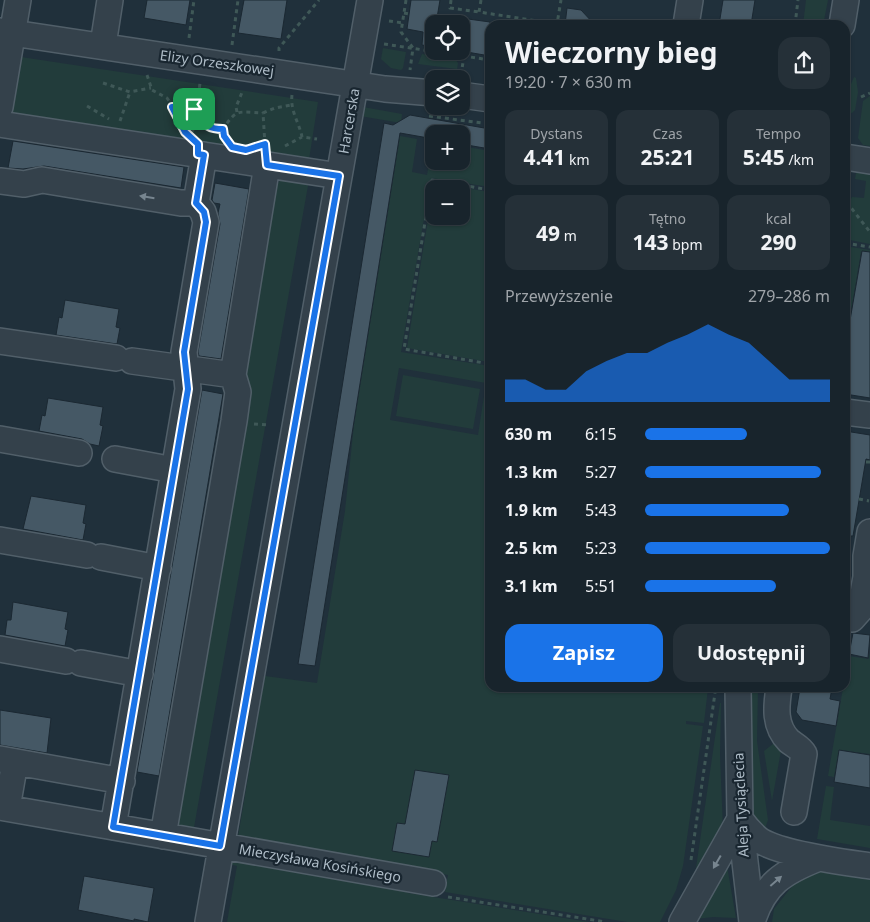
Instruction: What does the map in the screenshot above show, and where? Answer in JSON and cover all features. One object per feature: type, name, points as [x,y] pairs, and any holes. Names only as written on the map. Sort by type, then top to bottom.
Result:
[{"type":"street","points":[[0,107],[6,32],[18,0]]},
{"type":"street","points":[[103,46],[110,0]]},
{"type":"street","name":"Harcerska","points":[[208,922],[370,0]]},
{"type":"street","points":[[687,20],[690,0]]},
{"type":"street","points":[[843,20],[846,0]]},
{"type":"street","name":"Elizy Orzeszkowej","points":[[6,32],[356,84],[425,103]]},
{"type":"street","points":[[470,90],[485,97]]},
{"type":"street","points":[[0,124],[204,155],[264,152],[339,176]]},
{"type":"street","points":[[162,836],[234,421],[238,392],[233,375],[264,152]]},
{"type":"street","points":[[196,203],[204,155]]},
{"type":"street","points":[[850,158],[870,161]]},
{"type":"street","points":[[0,181],[24,184],[42,180],[180,203],[196,203],[204,212],[206,222],[184,352],[188,389],[113,827]]},
{"type":"street","points":[[0,341],[233,375]]},
{"type":"street","points":[[850,413],[870,415]]},
{"type":"street","points":[[0,439],[79,453]]},
{"type":"street","points":[[115,459],[174,470]]},
{"type":"street","points":[[850,619],[852,619],[860,610],[866,577],[866,556],[870,532]]},
{"type":"street","points":[[0,540],[158,568]]},
{"type":"street","points":[[0,649],[140,674]]},
{"type":"street","name":"Aleja Tysiąclecia","points":[[738,692],[740,819],[752,922]]},
{"type":"street","points":[[778,692],[776,706],[779,725],[786,737],[804,754],[794,812]]},
{"type":"street","points":[[4,808],[8,761],[122,781]]},
{"type":"street","name":"Mieczysława Kosińskiego","points":[[4,808],[433,883]]},
{"type":"street","points":[[682,922],[740,819],[749,830],[765,842],[819,858],[870,866]]},
{"type":"street","points":[[752,922],[762,898],[778,878],[792,869],[819,858]]},
{"type":"path","points":[[189,38],[194,0]]},
{"type":"path","points":[[232,45],[238,0]]},
{"type":"path","points":[[279,52],[280,48],[319,0]]},
{"type":"path","points":[[406,0],[401,32],[413,48],[410,70]]},
{"type":"path","points":[[451,0],[450,8],[527,20]]},
{"type":"path","points":[[479,12],[481,0]]},
{"type":"path","points":[[558,20],[561,0]]},
{"type":"path","points":[[796,20],[798,0]]},
{"type":"path","points":[[404,13],[409,14]]},
{"type":"path","points":[[389,21],[403,23]]},
{"type":"path","points":[[386,44],[425,50]]},
{"type":"path","points":[[470,57],[485,60]]},
{"type":"path","points":[[145,69],[152,90],[167,98],[181,125],[191,138],[195,125],[203,120]]},
{"type":"path","points":[[172,107],[194,109],[207,104],[207,99],[199,91],[201,77]]},
{"type":"path","points":[[103,83],[130,92],[151,88]]},
{"type":"path","points":[[237,112],[238,100],[246,84]]},
{"type":"path","points":[[293,91],[291,105],[302,137],[317,140]]},
{"type":"path","points":[[87,106],[118,122],[121,120],[130,92]]},
{"type":"path","points":[[861,97],[870,93]]},
{"type":"path","points":[[227,143],[223,129],[232,115],[237,112],[262,113],[291,105]]},
{"type":"path","points":[[194,109],[207,126],[212,129],[223,129]]},
{"type":"path","points":[[262,113],[264,152]]},
{"type":"path","points":[[463,115],[485,122]]},
{"type":"path","points":[[181,125],[188,125],[193,129]]},
{"type":"path","points":[[485,189],[432,180],[404,350],[485,363]]},
{"type":"path","points":[[850,207],[870,232]]},
{"type":"path","points":[[850,244],[870,247]]},
{"type":"path","points":[[859,499],[869,501]]},
{"type":"path","points":[[690,867],[714,692]]},
{"type":"path","points":[[433,883],[444,897],[606,922]]},
{"type":"green space","points":[[806,0],[828,0],[824,20],[804,20]]},
{"type":"green space","points":[[383,48],[406,52],[401,70],[391,68],[381,59]]},
{"type":"green space","points":[[422,54],[425,54],[425,60],[456,60],[458,63],[457,69],[418,64]]},
{"type":"green space","points":[[21,57],[318,102],[308,166],[11,120]]},
{"type":"green space","points":[[854,77],[856,78],[858,92],[855,110],[852,113],[850,113],[850,86]]},
{"type":"green space","points":[[870,96],[870,146],[863,145],[858,138],[863,101]]},
{"type":"green space","points":[[363,107],[402,114],[401,123],[360,116]]},
{"type":"green space","points":[[400,136],[417,139],[412,172],[427,175],[428,170],[470,170],[470,148],[485,150],[485,186],[470,184],[470,180],[431,178],[431,180],[425,180],[425,213],[401,352],[485,365],[485,383],[399,368],[390,420],[478,435],[485,390],[485,692],[708,692],[704,723],[686,721],[686,724],[703,726],[683,866],[676,890],[660,922],[627,922],[445,892],[448,875],[238,837],[265,676],[317,683],[345,511],[354,424]]},
{"type":"green space","points":[[857,168],[870,170],[870,244],[850,240],[850,200],[852,197],[864,198],[866,181],[855,179]]},
{"type":"green space","points":[[284,176],[309,180],[193,833],[154,827],[269,194]]},
{"type":"green space","points":[[470,189],[485,191],[485,361],[407,348],[427,225],[470,225]]},
{"type":"green space","points":[[850,247],[870,250],[870,253],[861,252],[850,317]]},
{"type":"green space","points":[[403,375],[480,389],[473,429],[396,416]]},
{"type":"green space","points":[[870,653],[870,754],[839,750],[834,777],[828,776],[842,692],[850,692],[850,656],[869,659]]},
{"type":"green space","points":[[750,692],[758,692],[757,741],[768,820],[764,831],[750,809]]},
{"type":"green space","points":[[720,703],[723,829],[695,875]]},
{"type":"green space","points":[[778,740],[782,745],[772,801],[764,751]]},
{"type":"green space","points":[[826,786],[834,787],[830,820],[870,826],[870,848],[817,839]]},
{"type":"green space","points":[[230,860],[394,881],[408,893],[589,922],[227,922],[237,866],[227,863]]},
{"type":"green space","points":[[727,866],[736,918],[713,917],[696,919]]},
{"type":"green space","points":[[824,870],[870,878],[870,922],[772,922],[774,909],[793,885],[792,877]]},
{"type":"building","points":[[147,0],[190,0],[186,25],[144,18]]},
{"type":"building","points":[[244,0],[287,0],[281,39],[238,33]]},
{"type":"building","points":[[411,0],[440,0],[438,15],[425,15],[425,46],[422,45],[423,32],[407,29]]},
{"type":"building","points":[[723,0],[755,0],[752,20],[720,20]]},
{"type":"building","points":[[567,8],[581,10],[590,20],[566,20]]},
{"type":"building","points":[[470,19],[485,21],[485,55],[470,53]]},
{"type":"building","points":[[410,115],[467,125],[425,125],[425,137],[400,133],[315,666],[298,664],[384,123],[393,125]]},
{"type":"building","points":[[470,126],[485,128],[485,148],[470,146]]},
{"type":"building","points":[[13,141],[184,167],[181,188],[44,166],[23,169],[8,168]]},
{"type":"building","points":[[215,183],[249,189],[221,359],[199,356],[198,352],[220,224],[218,213],[220,204],[214,203],[212,200]]},
{"type":"building","points":[[862,251],[870,252],[870,398],[850,395],[850,320]]},
{"type":"building","points":[[65,300],[119,309],[116,327],[120,328],[117,344],[56,335],[59,317],[62,318]]},
{"type":"building","points":[[202,390],[223,394],[159,776],[137,772]]},
{"type":"building","points":[[48,398],[103,407],[100,425],[103,426],[99,446],[90,444],[82,439],[39,431],[42,415],[45,416]]},
{"type":"building","points":[[850,432],[870,435],[870,460],[866,459],[853,536],[850,536]]},
{"type":"building","points":[[31,496],[86,505],[83,523],[86,524],[83,540],[23,529]]},
{"type":"building","points":[[13,602],[68,612],[65,629],[68,630],[65,646],[5,635],[7,620],[11,620]]},
{"type":"building","points":[[853,633],[870,635],[868,658],[850,654]]},
{"type":"building","points":[[799,692],[831,692],[830,699],[840,701],[836,726],[802,720],[796,712]]},
{"type":"building","points":[[0,710],[51,718],[47,753],[0,745]]},
{"type":"building","points":[[839,750],[870,755],[870,788],[834,782]]},
{"type":"building","points":[[415,770],[449,775],[437,842],[432,841],[429,857],[392,851],[397,823],[405,824]]},
{"type":"building","points":[[84,876],[154,888],[148,922],[78,910]]},
{"type":"route","points":[[172,107],[187,110],[194,109],[207,126],[212,129],[223,129],[227,143],[232,147],[246,150],[265,144],[267,165],[339,176],[220,846],[113,827],[188,389],[184,352],[206,222],[204,212],[196,203],[204,155],[198,154],[198,144],[185,132],[176,111],[172,107]]}]
